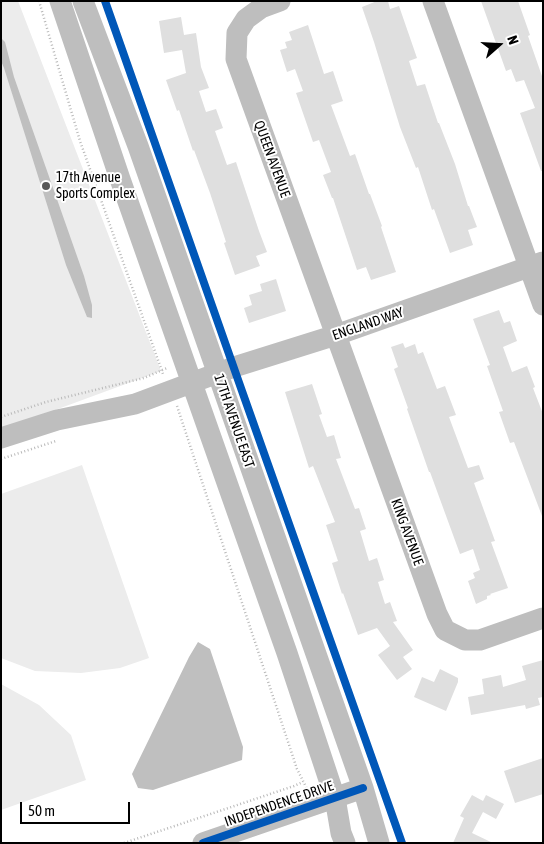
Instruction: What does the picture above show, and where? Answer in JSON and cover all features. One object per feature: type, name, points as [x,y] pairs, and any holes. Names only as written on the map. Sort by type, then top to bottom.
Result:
[{"type":"street","name":"17TH AVENUE EAST","points":[[60,1],[191,383],[287,653],[325,802],[345,843]]},
{"type":"street","name":"17TH AVENUE EAST","points":[[83,1],[138,146],[218,373],[363,788],[379,843]]},
{"type":"street","name":"QUEEN AVENUE","points":[[280,1],[261,8],[246,19],[237,33],[236,59],[336,335]]},
{"type":"street","points":[[433,1],[536,264],[543,305]]},
{"type":"street","name":"ENGLAND WAY","points":[[1,438],[57,420],[135,404],[218,373],[336,335],[536,264]]},
{"type":"street","name":"KING AVENUE","points":[[336,335],[437,614],[445,630],[465,640],[480,640],[543,618]]},
{"type":"street","name":"INDEPENDENCE DRIVE","points":[[203,843],[363,788]]},
{"type":"path","points":[[39,1],[80,141],[161,371],[178,408],[297,769],[304,782],[325,802]]},
{"type":"path","points":[[1,417],[46,402],[144,378],[184,361]]},
{"type":"path","points":[[124,843],[304,782]]},
{"type":"shaded area","name":"17th Avenue Sports Complex","points":[[1,1],[18,1],[161,371],[1,430]]},
{"type":"shaded area","points":[[1,38],[5,42],[14,77],[84,276],[92,305],[92,318],[87,317],[66,265],[1,61]]},
{"type":"shaded area","points":[[82,465],[149,658],[120,668],[81,673],[35,671],[1,658],[1,494]]},
{"type":"shaded area","points":[[198,642],[210,649],[243,747],[242,760],[153,790],[138,788],[132,774]]},
{"type":"shaded area","points":[[1,684],[39,705],[71,735],[86,780],[1,810]]},
{"type":"building","points":[[377,1],[388,1],[390,9],[399,6],[417,58],[409,61],[417,86],[425,84],[477,227],[468,230],[473,245],[450,253],[434,209],[432,210],[418,167],[416,168],[400,127],[362,7]]},
{"type":"building","points":[[481,1],[518,1],[543,79],[543,171],[541,171],[520,113],[535,108],[524,80],[516,82],[511,69],[506,71]]},
{"type":"building","points":[[181,17],[184,35],[196,33],[201,67],[209,88],[199,91],[206,112],[216,109],[223,128],[215,131],[227,165],[236,162],[267,252],[256,256],[260,266],[235,275],[210,193],[166,80],[186,73],[182,50],[164,53],[159,21]]},
{"type":"building","points":[[308,25],[324,74],[333,71],[343,101],[331,105],[350,156],[355,154],[382,226],[396,272],[371,280],[366,267],[357,270],[333,198],[323,175],[331,172],[319,140],[313,142],[296,93],[303,91],[295,69],[287,72],[280,50],[287,48],[285,42],[292,40],[289,32]]},
{"type":"building","points":[[276,279],[286,311],[249,323],[244,308],[252,305],[249,295],[262,291],[260,284]]},
{"type":"building","points":[[499,310],[504,323],[510,321],[517,341],[503,347],[512,372],[527,366],[543,414],[543,516],[514,442],[510,443],[499,412],[503,411],[487,366],[490,365],[473,319]]},
{"type":"building","points":[[403,343],[405,348],[415,344],[418,354],[423,352],[437,389],[445,386],[456,415],[449,417],[468,468],[479,465],[484,479],[474,483],[495,541],[491,542],[508,588],[490,594],[487,596],[487,599],[476,604],[468,581],[475,578],[473,573],[480,570],[473,549],[460,554],[429,472],[394,369],[398,367],[391,347]]},
{"type":"building","points":[[312,384],[322,414],[319,415],[327,437],[334,435],[341,458],[336,459],[355,509],[359,508],[366,529],[360,531],[369,561],[377,558],[384,580],[378,582],[385,604],[390,602],[397,621],[393,622],[413,650],[403,657],[412,669],[397,680],[378,655],[390,646],[377,628],[358,635],[332,563],[338,561],[326,525],[335,522],[313,466],[309,468],[285,392]]},
{"type":"building","points":[[543,660],[543,697],[538,698],[540,705],[526,709],[525,705],[471,715],[468,697],[484,694],[482,679],[501,675],[503,687],[526,680],[522,666]]},
{"type":"building","points":[[440,669],[458,678],[446,711],[414,697],[422,677],[434,682]]},
{"type":"building","points":[[543,758],[543,794],[515,803],[504,771]]},
{"type":"building","points":[[472,795],[483,801],[486,795],[504,804],[496,819],[483,812],[472,833],[493,843],[453,843],[464,818],[460,816]]},
{"type":"cycle path","points":[[105,1],[402,843]]},
{"type":"cycle path","points":[[203,843],[363,788]]},
{"type":"place","name":"17th Avenue Sports Complex","points":[[46,186]]}]
